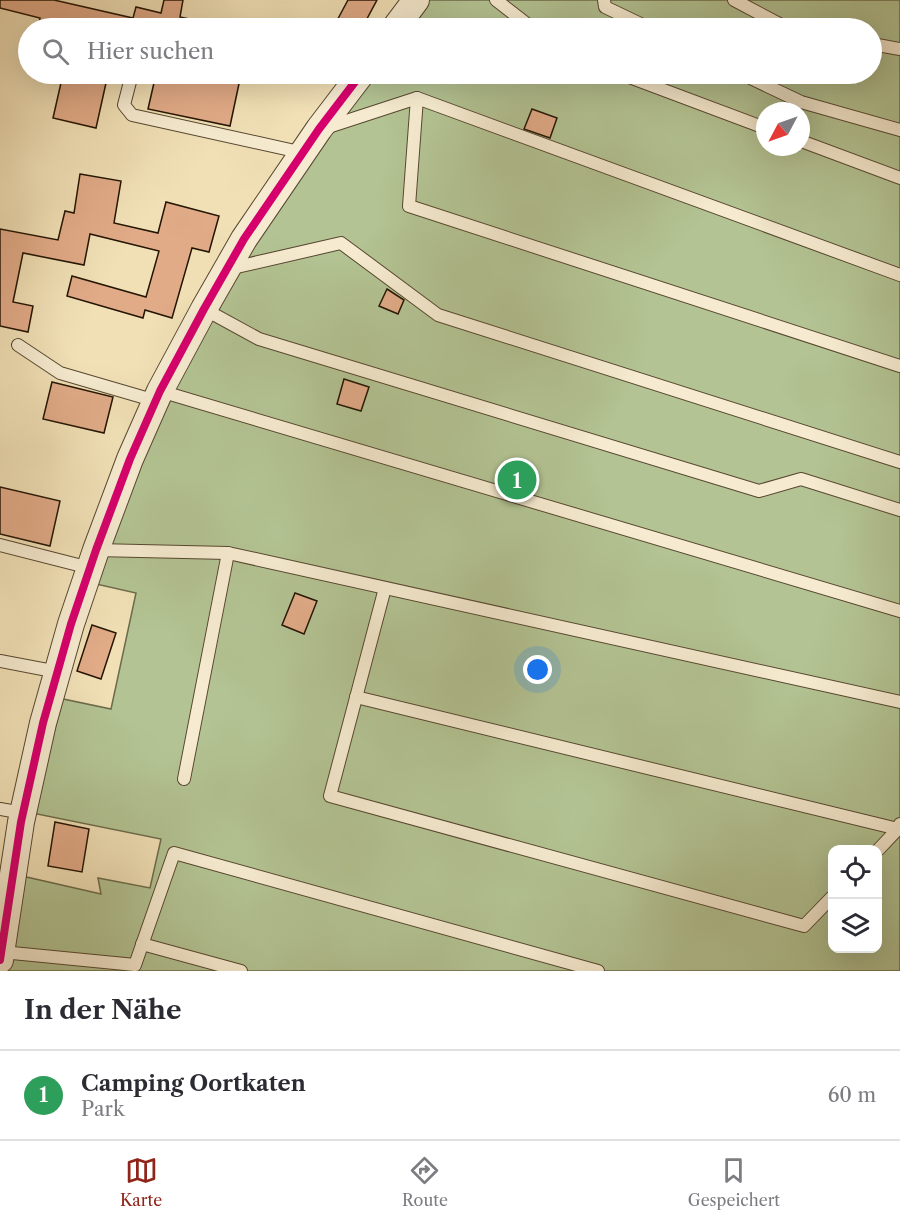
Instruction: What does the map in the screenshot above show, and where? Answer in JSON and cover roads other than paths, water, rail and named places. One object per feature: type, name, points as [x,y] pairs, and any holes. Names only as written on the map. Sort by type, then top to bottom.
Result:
[{"type":"street","points":[[402,18],[416,0]]},
{"type":"street","points":[[1,956],[11,811],[43,723],[71,624],[130,459],[158,396],[225,270],[319,129],[353,84]]},
{"type":"lane","points":[[496,0],[519,18]]},
{"type":"lane","points":[[604,0],[605,7],[628,18]]},
{"type":"lane","points":[[734,0],[768,18]]},
{"type":"lane","points":[[882,46],[900,49]]},
{"type":"lane","points":[[129,84],[124,105],[132,115],[304,153]]},
{"type":"lane","points":[[648,84],[756,125]]},
{"type":"lane","points":[[763,84],[801,102],[900,130]]},
{"type":"lane","points":[[417,98],[409,206],[900,366]]},
{"type":"lane","points":[[319,129],[417,98],[900,275]]},
{"type":"lane","points":[[810,144],[900,178]]},
{"type":"lane","points":[[225,270],[341,243],[438,315],[900,462]]},
{"type":"lane","points":[[204,309],[259,339],[759,491],[801,479],[900,510]]},
{"type":"lane","points":[[18,345],[60,373],[158,396],[900,611]]},
{"type":"lane","points":[[0,545],[93,559],[228,553],[900,702]]},
{"type":"lane","points":[[184,778],[228,553]]},
{"type":"lane","points":[[385,588],[330,796],[804,926],[830,899]]},
{"type":"lane","points":[[0,661],[58,672]]},
{"type":"lane","points":[[356,697],[899,826],[882,845]]},
{"type":"lane","points":[[1,956],[135,965],[174,853],[598,971]]},
{"type":"lane","points":[[142,944],[241,971]]},
{"type":"place","name":"Camping Oortkaten","points":[[517,480]]}]
